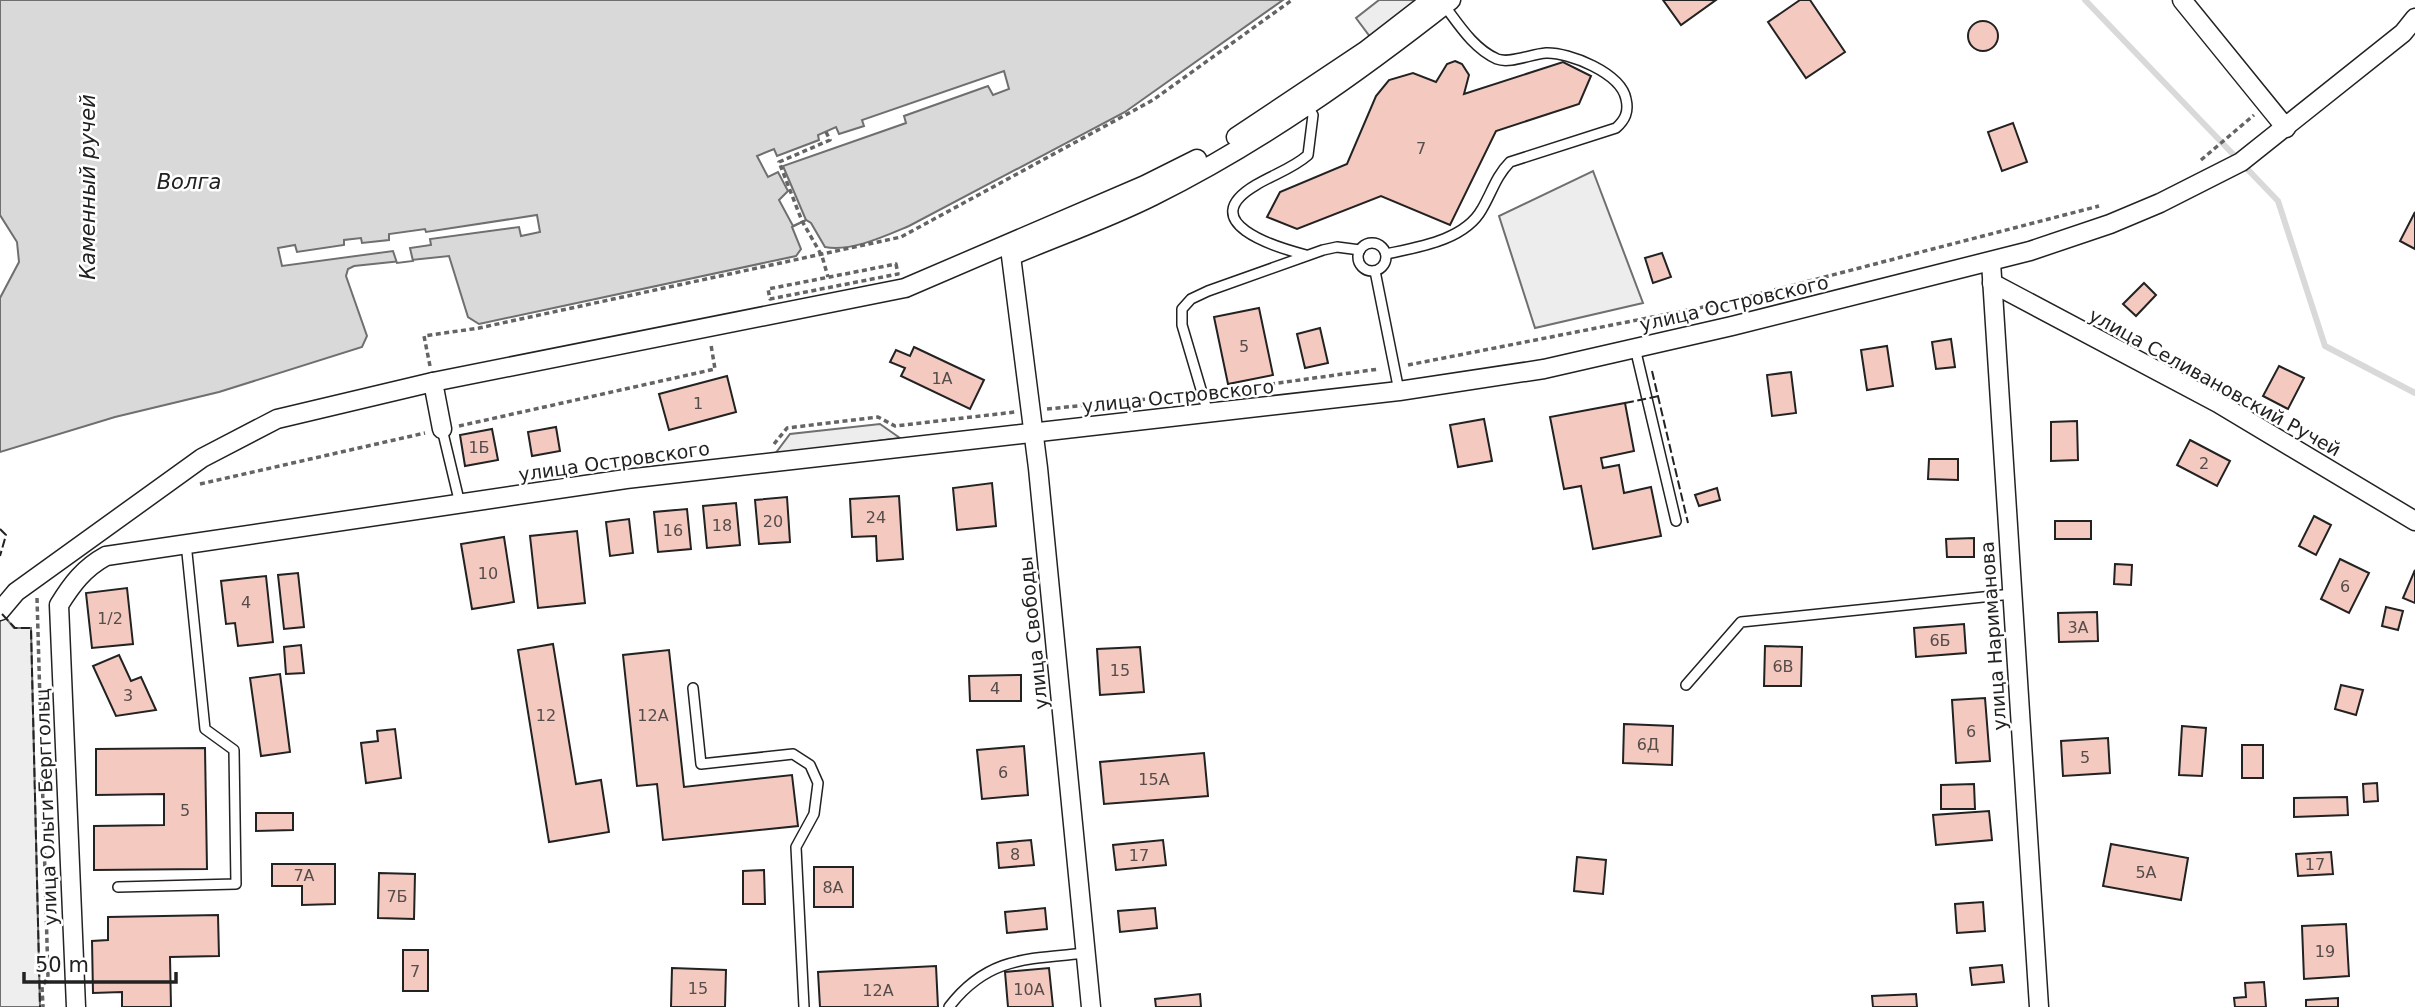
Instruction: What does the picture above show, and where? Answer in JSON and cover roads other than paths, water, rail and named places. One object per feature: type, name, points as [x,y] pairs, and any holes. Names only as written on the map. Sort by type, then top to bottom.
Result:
[{"type":"street","points":[[2182,0],[2286,128]]},
{"type":"street","points":[[1307,106],[1442,2]]},
{"type":"street","points":[[0,611],[16,592],[80,548],[144,497],[202,458],[276,419],[433,382],[905,288],[1145,185],[1220,148],[1442,2]]},
{"type":"street","name":"улица Островского","points":[[59,605],[73,582],[99,560],[186,543],[626,479],[1032,432],[1208,415],[1399,391],[1544,369],[1990,261],[2110,224],[2171,198],[2241,162],[2286,128],[2389,41],[2409,38],[2415,18]]},
{"type":"street","name":"улица Свободы","points":[[1091,1007],[1030,411],[1011,256],[1151,197],[1226,157],[1307,106]]},
{"type":"street","name":"улица Нариманова","points":[[1990,261],[2039,1007]]},
{"type":"street","name":"улица Селивановский Ручей","points":[[1992,283],[2218,403],[2415,521]]},
{"type":"street","points":[[433,382],[442,429]]},
{"type":"street","name":"улица Ольги Берггольц","points":[[59,605],[76,1007]]},
{"type":"lane","points":[[1386,254],[1465,230],[1483,209],[1499,174],[1510,162],[1616,128],[1624,121],[1627,108],[1626,96],[1617,85],[1606,74],[1580,60],[1551,53],[1501,61],[1485,52],[1442,2]]},
{"type":"lane","points":[[1307,106],[1313,116],[1308,155],[1297,165],[1255,185],[1239,198],[1234,211],[1237,226],[1250,236],[1308,255]]},
{"type":"lane","points":[[1374,243],[1382,247],[1386,254],[1384,264],[1376,271],[1366,270],[1360,264],[1360,250],[1366,244],[1374,243]]},
{"type":"lane","points":[[1208,415],[1182,325],[1182,309],[1191,299],[1308,255],[1337,247],[1360,250]]},
{"type":"lane","points":[[1376,271],[1399,391]]},
{"type":"lane","points":[[1635,348],[1676,521]]},
{"type":"lane","points":[[442,429],[460,504]]},
{"type":"lane","points":[[118,887],[236,884],[234,750],[205,729],[186,543]]},
{"type":"lane","points":[[1686,685],[1741,622],[2012,594]]},
{"type":"lane","points":[[693,688],[701,764],[793,754],[810,765],[818,783],[814,814],[796,846],[804,1007]]},
{"type":"lane","points":[[949,1007],[985,971],[1009,961],[1087,953]]},
{"type":"water","name":"Волга","points":[[0,0],[1283,0],[1125,112],[909,226],[879,238],[846,247],[825,247],[811,223],[806,220],[792,227],[801,249],[796,256],[479,324],[468,317],[449,256],[354,266],[348,269],[346,276],[367,336],[362,347],[219,392],[115,417],[0,452],[0,298],[19,262],[17,242],[0,215]]},
{"type":"waterway","points":[[2085,0],[2278,201],[2325,346],[2415,393]]},
{"type":"water label","name":"Каменный ручей","points":[[88,187]]}]
